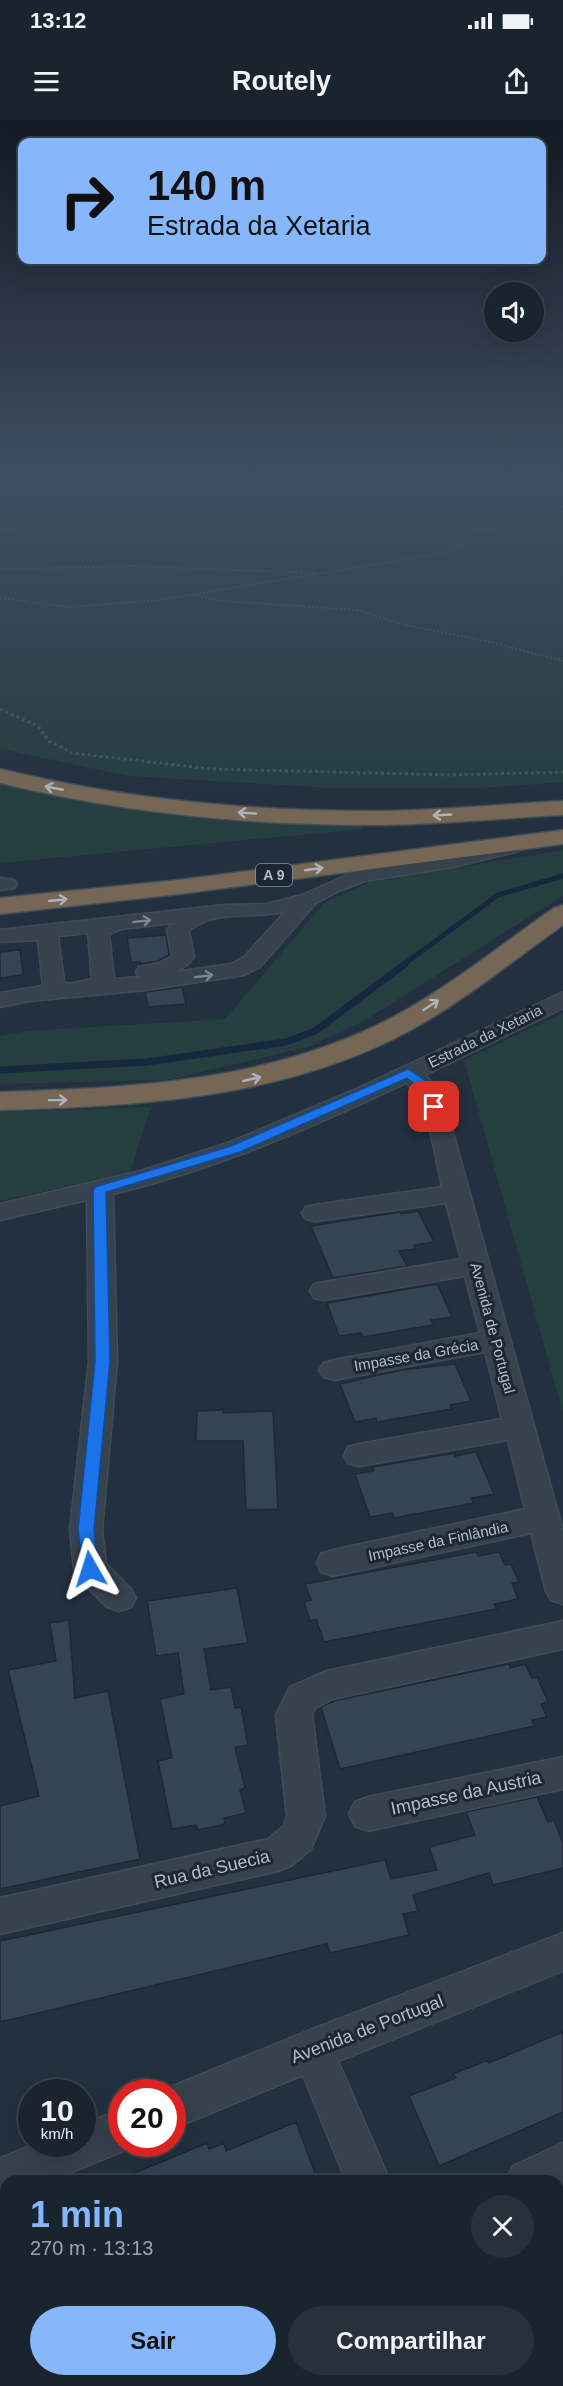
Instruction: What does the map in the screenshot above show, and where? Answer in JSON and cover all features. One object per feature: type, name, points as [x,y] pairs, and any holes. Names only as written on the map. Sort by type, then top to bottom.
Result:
[{"type":"highway","points":[[0,776],[120,801],[281,815],[439,816],[563,808]]},
{"type":"highway","name":"A 9","points":[[2,890],[563,817]]},
{"type":"highway","name":"A 9","points":[[2,890],[179,887],[556,838]]},
{"type":"highway","points":[[0,1101],[89,1099],[178,1092],[224,1085],[306,1064],[343,1051],[407,1020],[563,913]]},
{"type":"street","points":[[43,938],[113,925],[205,914],[268,910],[309,899],[333,886],[361,876],[453,861],[556,838]]},
{"type":"street","points":[[0,1000],[59,985],[215,975],[236,970],[252,962],[309,899]]},
{"type":"street","points":[[97,982],[150,972],[177,963],[183,957],[178,930],[190,919],[205,914]]},
{"type":"street","points":[[97,982],[98,931],[113,925]]},
{"type":"street","points":[[0,936],[98,941]]},
{"type":"street","points":[[43,938],[59,985]]},
{"type":"street","points":[[0,992],[29,994]]},
{"type":"street","name":"Estrada da Xetaria","points":[[0,1212],[100,1190],[235,1149],[408,1073],[563,999]]},
{"type":"street","name":"Avenida de Portugal","points":[[408,1073],[422,1084],[434,1107],[563,1591]]},
{"type":"street","points":[[100,1190],[103,1361],[86,1530],[90,1569],[118,1598]]},
{"type":"street","points":[[315,1213],[458,1193]]},
{"type":"street","points":[[324,1291],[477,1264]]},
{"type":"street","name":"Impasse da Grécia","points":[[334,1370],[497,1340]]},
{"type":"street","points":[[359,1455],[518,1427]]},
{"type":"street","name":"Impasse da Finlândia","points":[[333,1563],[543,1518]]},
{"type":"street","name":"Rua da Suecia","points":[[0,1916],[278,1854],[298,1838],[306,1816],[294,1715],[302,1698],[327,1686],[563,1635]]},
{"type":"street","name":"Impasse da Austria","points":[[368,1814],[563,1773]]},
{"type":"street","name":"Avenida de Portugal","points":[[186,2102],[563,1952]]},
{"type":"street","points":[[313,2050],[365,2175]]},
{"type":"street","points":[[12,2175],[108,2136]]},
{"type":"street","points":[[541,2175],[563,2165]]},
{"type":"path","points":[[0,598],[69,608],[192,595],[270,582]]},
{"type":"path","points":[[192,595],[223,601],[358,610],[401,624],[490,642],[563,661]]},
{"type":"path","points":[[0,709],[38,726],[49,741],[72,753],[200,768],[450,775],[563,772]]},
{"type":"green space","points":[[0,582],[563,582],[563,782],[483,788],[332,788],[129,776],[0,749]]},
{"type":"green space","points":[[0,782],[359,825],[364,829],[0,863]]},
{"type":"green space","points":[[563,850],[563,896],[362,1022],[309,1047],[167,1080],[0,1084],[0,1036],[27,1031],[225,1019],[325,902],[370,882]]},
{"type":"green space","points":[[563,1013],[563,1413],[464,1060]]},
{"type":"green space","points":[[151,1107],[130,1172],[0,1201],[0,1112]]},
{"type":"building","points":[[166,935],[169,955],[158,961],[141,964],[131,962],[127,938]]},
{"type":"building","points":[[20,950],[23,975],[0,978],[0,952]]},
{"type":"building","points":[[182,987],[186,1004],[148,1007],[145,992]]},
{"type":"building","points":[[418,1211],[434,1242],[414,1245],[415,1249],[399,1251],[407,1266],[333,1278],[311,1226]]},
{"type":"building","points":[[437,1284],[452,1317],[431,1320],[433,1325],[363,1337],[361,1333],[339,1336],[327,1303]]},
{"type":"building","points":[[455,1364],[471,1401],[450,1405],[452,1409],[377,1422],[376,1418],[355,1422],[340,1384],[401,1370]]},
{"type":"building","points":[[223,1410],[223,1413],[273,1411],[278,1509],[246,1510],[243,1441],[196,1441],[197,1411]]},
{"type":"building","points":[[476,1452],[494,1494],[471,1498],[474,1503],[394,1518],[392,1513],[370,1517],[355,1474],[374,1471],[373,1467],[455,1453],[455,1456]]},
{"type":"building","points":[[476,1552],[478,1556],[499,1552],[505,1565],[511,1564],[519,1582],[512,1583],[518,1599],[494,1604],[497,1609],[324,1642],[316,1619],[310,1621],[304,1602],[311,1600],[305,1584]]},
{"type":"building","points":[[237,1588],[248,1643],[204,1649],[211,1690],[231,1687],[235,1708],[241,1707],[248,1745],[235,1747],[245,1788],[240,1790],[246,1813],[224,1818],[225,1824],[198,1830],[196,1825],[172,1829],[158,1761],[172,1758],[160,1699],[184,1694],[178,1653],[156,1656],[147,1601]]},
{"type":"building","points":[[69,1620],[75,1698],[108,1691],[140,1859],[0,1889],[0,1806],[39,1796],[8,1670],[56,1661],[50,1623]]},
{"type":"building","points":[[509,1664],[510,1668],[525,1664],[532,1678],[537,1677],[548,1702],[541,1704],[547,1717],[532,1720],[534,1726],[340,1769],[321,1707],[334,1701]]},
{"type":"building","points":[[537,1797],[548,1822],[554,1820],[563,1843],[563,1868],[493,1885],[489,1873],[413,1895],[418,1911],[403,1914],[409,1935],[330,1953],[327,1944],[0,2022],[0,1941],[385,1860],[391,1879],[437,1870],[429,1847],[475,1835],[466,1812]]},
{"type":"building","points":[[563,2032],[563,2112],[439,2166],[409,2096],[456,2078],[453,2074],[488,2060],[489,2063]]},
{"type":"building","points":[[296,2122],[316,2175],[130,2175],[173,2157],[186,2157],[186,2152],[207,2143],[209,2149],[224,2143],[226,2151]]},
{"type":"waterway","points":[[403,965],[498,895],[563,876]]},
{"type":"waterway","points":[[0,1070],[147,1062],[286,1042],[315,1031],[405,964]]},
{"type":"route","points":[[90,1569],[86,1530],[103,1361],[100,1190],[235,1149],[408,1073],[422,1084],[434,1107]]}]
